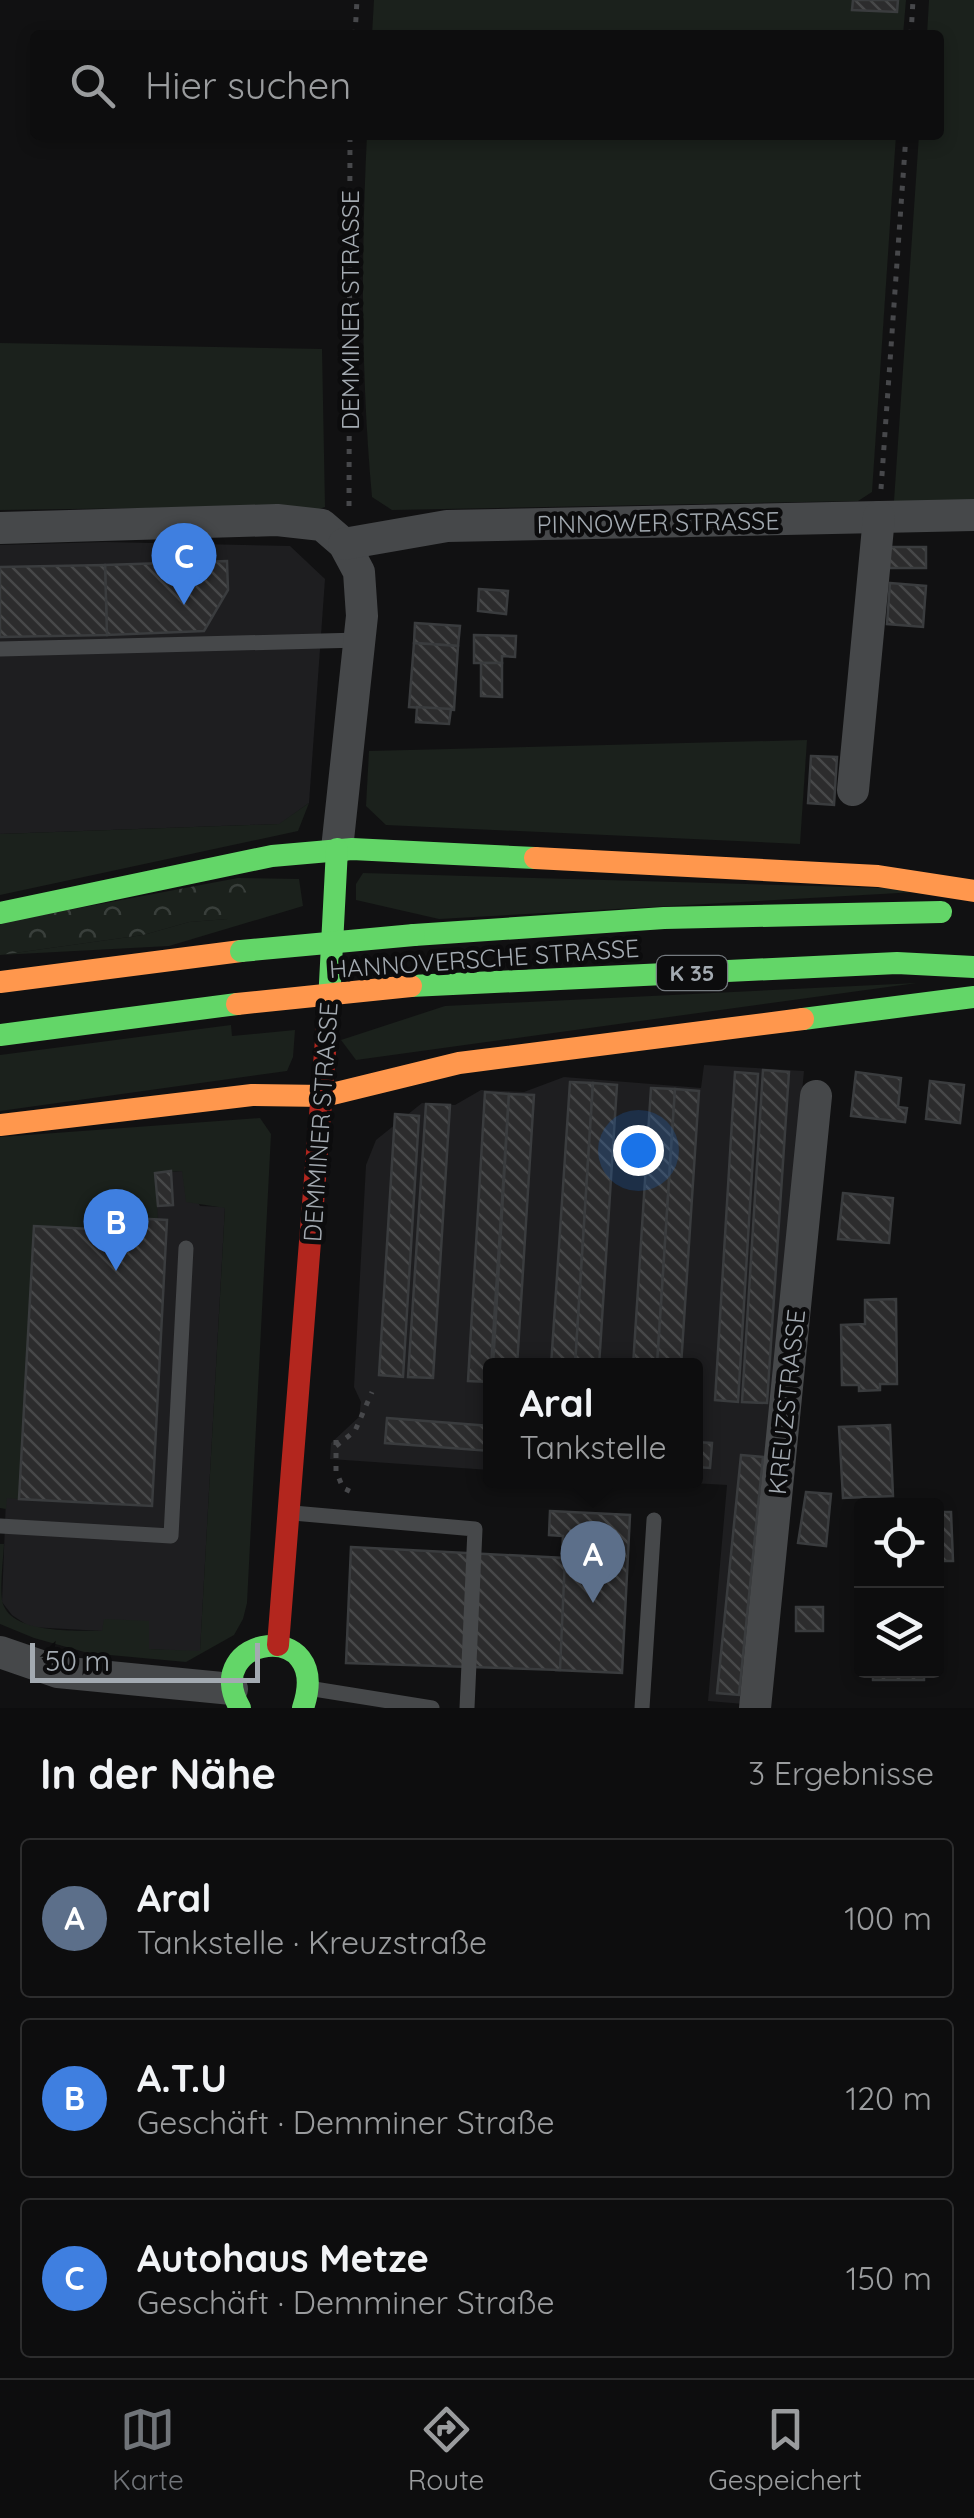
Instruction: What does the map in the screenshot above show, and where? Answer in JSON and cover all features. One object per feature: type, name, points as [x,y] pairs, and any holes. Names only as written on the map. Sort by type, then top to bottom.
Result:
[{"type":"main road","points":[[0,913],[272,856],[337,850],[421,850],[878,876],[974,891]]},
{"type":"main road","name":"DEMMINER STRASSE","points":[[278,1645],[324,1096],[337,850]]},
{"type":"main road","name":"HANNOVERSCHE STRASSE","points":[[0,982],[241,951],[414,935],[664,918],[974,912]]},
{"type":"main road","name":"HANNOVERSCHE STRASSE","points":[[0,1035],[411,986],[898,964],[974,966]]},
{"type":"main road","points":[[0,1125],[252,1096],[324,1096],[460,1063],[974,997]]},
{"type":"main road","points":[[236,1698],[232,1674],[247,1652],[258,1646],[278,1645],[294,1651],[309,1671],[306,1698]]},
{"type":"street","name":"PINNOWER STRASSE","points":[[344,544],[447,526],[974,515]]},
{"type":"street","points":[[853,790],[880,517]]},
{"type":"street","points":[[0,528],[277,520],[322,525],[344,544]]},
{"type":"street","name":"DEMMINER STRASSE","points":[[337,850],[362,616],[359,572],[344,544]]},
{"type":"street","name":"KREUZSTRASSE","points":[[756,1708],[816,1096]]},
{"type":"street","points":[[0,1652],[58,1672],[236,1698]]},
{"type":"lane","points":[[0,649],[360,640]]},
{"type":"lane","points":[[0,1526],[170,1536],[186,1248]]},
{"type":"lane","points":[[289,1512],[475,1529],[467,1708]]},
{"type":"lane","points":[[642,1708],[654,1520]]},
{"type":"lane","points":[[306,1698],[382,1698],[432,1708]]},
{"type":"lane","points":[[361,1708],[382,1698]]},
{"type":"path","points":[[355,30],[357,0]]},
{"type":"path","points":[[911,30],[913,0]]},
{"type":"path","name":"DEMMINER STRASSE","points":[[344,544],[349,520],[350,140]]},
{"type":"path","points":[[880,517],[906,140]]},
{"type":"path","points":[[336,1446],[355,1431],[372,1392]]},
{"type":"path","points":[[336,1426],[336,1471],[343,1488],[364,1499]]},
{"type":"shaded area","points":[[105,542],[290,546],[325,579],[309,803],[280,824],[0,834],[0,545]]},
{"type":"shaded area","points":[[704,1065],[804,1071],[744,1704],[708,1701],[727,1485],[703,1484],[703,1358],[483,1358],[483,1470],[330,1459],[331,1443],[359,1417],[361,1402],[354,1387],[366,1165],[376,1140],[422,1103],[455,1105],[481,1090],[524,1092],[564,1077],[701,1088]]},
{"type":"shaded area","points":[[182,1171],[200,1206],[225,1207],[200,1652],[148,1649],[149,1621],[103,1631],[30,1627],[12,1615],[2,1602],[6,1498],[19,1498],[34,1226],[129,1231],[131,1218],[158,1206],[155,1173]]},
{"type":"green space","points":[[374,0],[906,0],[903,30],[372,30]]},
{"type":"green space","points":[[929,0],[974,0],[974,501],[894,501],[919,140],[944,140],[944,30],[927,30]]},
{"type":"green space","points":[[367,140],[896,140],[872,492],[858,501],[392,510],[372,497],[363,316]]},
{"type":"green space","points":[[0,343],[322,349],[325,507],[313,511],[288,506],[0,510]]},
{"type":"green space","points":[[807,740],[800,844],[386,825],[366,806],[369,751]]},
{"type":"green space","points":[[309,803],[298,831],[0,895],[0,834],[279,824]]},
{"type":"green space","points":[[363,873],[952,890],[439,919],[356,900],[356,884]]},
{"type":"green space","points":[[238,878],[299,879],[303,906],[169,946],[0,955],[227,919]]},
{"type":"green space","points":[[238,878],[247,893],[239,911],[227,919],[0,955],[0,923]]},
{"type":"green space","points":[[917,983],[356,1060],[341,1040],[445,1006]]},
{"type":"green space","points":[[231,1025],[232,1036],[295,1030],[293,1057],[287,1071],[0,1111],[0,1055]]},
{"type":"green space","points":[[260,1118],[271,1134],[247,1603],[243,1619],[234,1635],[186,1662],[88,1653],[0,1624],[0,1544],[4,1544],[2,1600],[16,1619],[44,1628],[102,1631],[104,1619],[149,1621],[149,1649],[200,1651],[225,1208],[186,1202],[182,1171],[155,1173],[158,1220],[131,1218],[130,1231],[34,1226],[19,1499],[7,1498],[6,1509],[0,1508],[0,1137]]},
{"type":"building","points":[[853,0],[898,0],[897,12],[852,10]]},
{"type":"building","points":[[889,547],[926,547],[926,568],[889,568]]},
{"type":"building","points":[[227,561],[228,590],[204,631],[107,635],[105,565]]},
{"type":"building","points":[[105,565],[107,635],[0,637],[0,567]]},
{"type":"building","points":[[890,583],[926,586],[923,627],[887,624]]},
{"type":"building","points":[[479,589],[508,591],[506,614],[478,611]]},
{"type":"building","points":[[415,623],[460,626],[458,646],[414,643]]},
{"type":"building","points":[[474,635],[516,636],[515,657],[502,656],[502,663],[474,663]]},
{"type":"building","points":[[414,643],[458,646],[454,710],[409,707]]},
{"type":"building","points":[[481,663],[502,663],[502,697],[481,696]]},
{"type":"building","points":[[417,707],[451,709],[449,724],[416,722]]},
{"type":"building","points":[[811,756],[837,757],[834,805],[808,803]]},
{"type":"building","points":[[763,1070],[789,1072],[767,1403],[742,1402]]},
{"type":"building","points":[[735,1072],[758,1074],[738,1402],[715,1400]]},
{"type":"building","points":[[856,1072],[901,1078],[898,1107],[907,1108],[905,1122],[851,1116]]},
{"type":"building","points":[[930,1081],[964,1085],[960,1123],[926,1119]]},
{"type":"building","points":[[570,1082],[593,1083],[576,1358],[552,1358]]},
{"type":"building","points":[[593,1083],[617,1085],[600,1358],[576,1358]]},
{"type":"building","points":[[651,1088],[675,1089],[658,1358],[634,1358]]},
{"type":"building","points":[[675,1089],[699,1091],[682,1358],[658,1358]]},
{"type":"building","points":[[485,1092],[509,1094],[492,1358],[483,1358],[483,1382],[468,1381]]},
{"type":"building","points":[[509,1094],[534,1095],[518,1358],[493,1358]]},
{"type":"building","points":[[426,1104],[450,1105],[433,1378],[408,1377]]},
{"type":"building","points":[[395,1114],[419,1116],[403,1377],[379,1375]]},
{"type":"building","points":[[171,1171],[173,1205],[158,1206],[155,1173]]},
{"type":"building","points":[[843,1193],[893,1198],[889,1243],[838,1239]]},
{"type":"building","points":[[131,1218],[167,1220],[152,1506],[19,1499],[34,1226],[130,1231]]},
{"type":"building","points":[[896,1299],[897,1384],[880,1384],[880,1390],[859,1391],[859,1385],[842,1385],[841,1325],[865,1324],[865,1300]]},
{"type":"building","points":[[387,1418],[483,1425],[483,1450],[385,1443]]},
{"type":"building","points":[[890,1425],[893,1496],[843,1498],[839,1427]]},
{"type":"building","points":[[703,1442],[712,1443],[710,1468],[703,1468]]},
{"type":"building","points":[[741,1455],[763,1457],[739,1695],[717,1693]]},
{"type":"building","points":[[806,1492],[831,1494],[826,1546],[798,1543]]},
{"type":"building","points":[[550,1511],[630,1515],[622,1673],[556,1670],[563,1536],[549,1535]]},
{"type":"building","points":[[944,1512],[951,1512],[953,1561],[944,1561]]},
{"type":"building","points":[[351,1547],[565,1558],[560,1670],[346,1663]]},
{"type":"building","points":[[796,1607],[823,1607],[823,1631],[796,1631]]},
{"type":"building","points":[[873,1678],[924,1678],[924,1680]]},
{"type":"traffic: fast","points":[[329,1002],[337,849]]},
{"type":"traffic: fast","points":[[0,913],[272,856],[352,849],[535,858]]},
{"type":"traffic: fast","points":[[414,935],[664,918],[941,912]]},
{"type":"traffic: fast","points":[[241,951],[414,935]]},
{"type":"traffic: fast","points":[[411,986],[897,963],[974,967]]},
{"type":"traffic: fast","points":[[803,1019],[974,997]]},
{"type":"traffic: fast","points":[[0,1035],[237,1004]]},
{"type":"traffic: fast","points":[[240,1708],[232,1684],[236,1665],[250,1652],[267,1646],[286,1648],[300,1659],[307,1678],[303,1708]]},
{"type":"traffic: slow","points":[[535,858],[878,876],[974,891]]},
{"type":"traffic: slow","points":[[0,982],[241,951]]},
{"type":"traffic: slow","points":[[237,1004],[411,986]]},
{"type":"traffic: slow","points":[[0,1125],[252,1095],[324,1096],[459,1063],[803,1019]]},
{"type":"traffic: jam","points":[[278,1645],[329,1002]]},
{"type":"place","name":"Autohaus Metze","points":[[184,605]]},
{"type":"place","name":"A.T.U","points":[[116,1271]]},
{"type":"place","name":"Aral","points":[[593,1603]]}]
